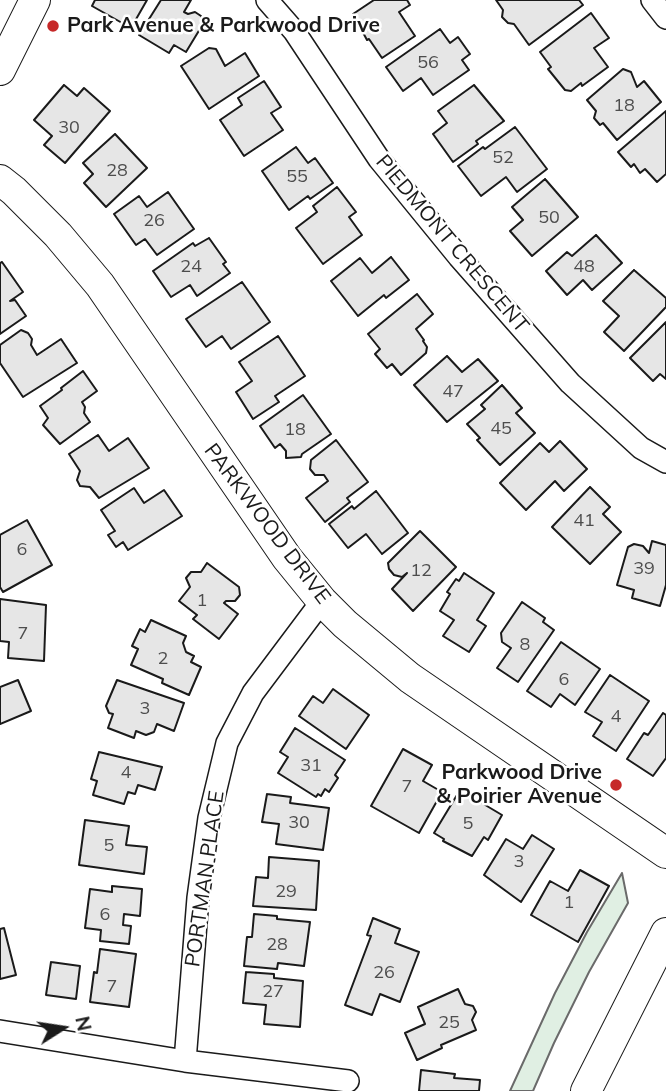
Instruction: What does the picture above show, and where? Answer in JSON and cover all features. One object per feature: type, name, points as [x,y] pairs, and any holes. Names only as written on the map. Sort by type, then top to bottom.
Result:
[{"type":"street","points":[[0,70],[36,0]]},
{"type":"street","name":"PIEDMONT CRESCENT","points":[[267,0],[294,31],[379,159],[459,257],[570,383],[640,447],[666,462]]},
{"type":"street","points":[[652,0],[666,18]]},
{"type":"street","name":"PARKWOOD DRIVE","points":[[0,180],[58,235],[100,285],[287,558],[345,624],[410,678],[666,853]]},
{"type":"street","name":"PORTMAN PLACE","points":[[185,1061],[198,898],[209,818],[227,743],[253,693],[323,601]]},
{"type":"street","points":[[586,1091],[666,933]]},
{"type":"street","points":[[0,1031],[185,1061],[348,1081]]},
{"type":"green space","points":[[622,873],[628,903],[589,972],[533,1091],[510,1091],[555,993]]},
{"type":"building","points":[[95,0],[147,0],[131,28],[92,6]]},
{"type":"building","points":[[161,0],[191,0],[184,12],[195,12],[201,16],[203,24],[186,52],[174,45],[169,53],[139,35]]},
{"type":"building","points":[[374,0],[407,0],[410,5],[399,12],[415,36],[382,58],[369,39],[367,40],[353,14]]},
{"type":"building","points":[[496,0],[579,0],[583,5],[529,45],[514,24],[508,23],[502,17],[503,10]]},
{"type":"building","points":[[591,13],[609,38],[594,48],[608,67],[582,86],[581,83],[571,91],[565,90],[548,69],[551,67],[540,52]]},
{"type":"building","points":[[440,29],[450,43],[458,37],[470,54],[462,60],[469,70],[433,95],[421,78],[403,91],[386,67]]},
{"type":"building","points":[[209,48],[216,49],[225,66],[245,53],[259,76],[209,109],[181,66]]},
{"type":"building","points":[[623,69],[631,72],[637,87],[644,81],[661,102],[617,140],[603,123],[600,125],[594,118],[596,111],[587,100]]},
{"type":"building","points":[[264,81],[281,107],[271,113],[283,130],[244,156],[220,120],[242,105],[238,98]]},
{"type":"building","points":[[64,85],[77,96],[84,88],[110,111],[65,163],[44,145],[52,136],[34,120]]},
{"type":"building","points":[[474,85],[504,121],[453,162],[433,134],[447,123],[438,111]]},
{"type":"building","points":[[666,111],[666,174],[657,182],[645,169],[640,173],[634,164],[631,167],[618,152]]},
{"type":"building","points":[[515,127],[547,169],[517,192],[506,177],[481,196],[458,166]]},
{"type":"building","points":[[115,134],[147,168],[106,207],[84,183],[93,174],[83,163]]},
{"type":"building","points":[[296,147],[308,163],[315,158],[333,183],[289,210],[262,171]]},
{"type":"building","points":[[545,179],[578,217],[532,256],[510,231],[523,220],[512,207]]},
{"type":"building","points":[[337,187],[356,212],[349,217],[362,235],[323,264],[296,228],[317,212],[313,206]]},
{"type":"building","points":[[168,192],[194,229],[157,255],[145,239],[136,245],[114,214],[139,196],[147,207]]},
{"type":"building","points":[[596,235],[622,263],[592,290],[583,280],[567,295],[546,271],[567,252],[572,256]]},
{"type":"building","points":[[209,238],[226,262],[223,264],[230,273],[197,296],[190,285],[171,297],[153,271],[193,243],[195,246]]},
{"type":"building","points":[[391,257],[409,280],[386,298],[384,295],[358,316],[331,281],[360,258],[372,273]]},
{"type":"building","points":[[2,262],[23,292],[10,301],[15,300],[26,316],[0,334],[0,263]]},
{"type":"building","points":[[634,270],[666,298],[666,307],[624,351],[604,332],[619,316],[603,301]]},
{"type":"building","points":[[242,282],[270,322],[231,349],[222,336],[206,347],[186,319]]},
{"type":"building","points":[[417,294],[433,314],[416,329],[427,347],[426,353],[401,375],[392,364],[387,368],[375,354],[380,349],[368,334]]},
{"type":"building","points":[[666,322],[666,379],[660,374],[653,381],[630,358]]},
{"type":"building","points":[[21,330],[28,333],[32,339],[31,345],[37,355],[61,339],[77,363],[23,397],[0,363],[0,345]]},
{"type":"building","points":[[278,336],[305,376],[275,396],[279,402],[253,419],[236,392],[252,381],[239,362]]},
{"type":"building","points":[[447,356],[462,372],[478,359],[498,381],[447,422],[414,385]]},
{"type":"building","points":[[83,371],[97,391],[82,402],[84,413],[90,422],[60,444],[43,425],[48,418],[40,406]]},
{"type":"building","points":[[502,385],[522,408],[516,413],[535,433],[500,465],[477,440],[480,438],[467,424],[485,409],[481,405]]},
{"type":"building","points":[[303,395],[331,434],[301,457],[286,458],[286,451],[280,444],[275,448],[260,426]]},
{"type":"building","points":[[98,435],[109,451],[128,438],[149,468],[99,498],[90,487],[80,486],[77,480],[80,471],[69,454]]},
{"type":"building","points":[[336,440],[368,482],[347,498],[350,502],[325,522],[306,498],[328,481],[324,475],[315,475],[310,469],[311,460]]},
{"type":"building","points":[[560,441],[587,469],[564,491],[555,481],[526,510],[500,483],[540,443],[549,452]]},
{"type":"building","points":[[590,487],[610,507],[603,514],[621,532],[590,564],[552,527]]},
{"type":"building","points":[[134,488],[144,503],[164,490],[182,516],[128,550],[123,542],[116,547],[108,535],[115,531],[101,510]]},
{"type":"building","points":[[376,491],[408,533],[382,554],[366,534],[348,548],[329,524]]},
{"type":"building","points":[[27,520],[52,565],[3,592],[0,587],[0,535]]},
{"type":"building","points":[[420,531],[456,567],[413,611],[392,589],[407,573],[402,577],[394,575],[388,563]]},
{"type":"building","points":[[652,541],[666,545],[666,585],[660,606],[632,598],[634,590],[617,585],[628,547],[634,544],[643,546],[649,553]]},
{"type":"building","points":[[207,563],[239,587],[240,595],[235,601],[224,603],[238,614],[219,639],[193,619],[197,615],[179,601],[190,587],[186,578],[191,572],[201,572]]},
{"type":"building","points":[[464,573],[494,593],[477,620],[486,626],[469,652],[443,636],[454,620],[440,611],[450,594],[447,592]]},
{"type":"building","points":[[0,599],[46,605],[44,661],[8,658],[9,642],[0,641]]},
{"type":"building","points":[[522,602],[545,618],[543,622],[554,630],[518,682],[497,668],[511,648],[502,642],[501,633]]},
{"type":"building","points":[[151,620],[186,636],[183,643],[186,652],[194,656],[191,662],[201,667],[189,695],[162,683],[163,679],[131,665],[138,649],[132,646],[140,629],[145,632]]},
{"type":"building","points":[[561,642],[600,669],[575,705],[560,694],[551,707],[527,691]]},
{"type":"building","points":[[610,675],[649,701],[616,751],[593,736],[602,722],[585,712]]},
{"type":"building","points":[[18,680],[31,711],[0,724],[0,687]]},
{"type":"building","points":[[117,680],[184,703],[174,731],[157,724],[154,732],[146,735],[136,731],[134,738],[108,728],[113,714],[109,713],[106,706]]},
{"type":"building","points":[[333,689],[369,715],[346,749],[299,716],[313,696],[323,703]]},
{"type":"building","points":[[663,713],[666,715],[666,758],[653,776],[627,759],[644,733],[648,735]]},
{"type":"building","points":[[295,728],[345,760],[335,775],[338,778],[329,792],[325,789],[321,796],[318,794],[316,797],[278,773],[288,757],[280,752]]},
{"type":"building","points":[[403,749],[432,765],[423,781],[442,792],[419,833],[371,806]]},
{"type":"building","points":[[99,752],[162,767],[155,790],[138,785],[135,794],[128,792],[124,804],[93,795],[97,781],[91,779]]},
{"type":"building","points":[[460,790],[502,815],[488,840],[484,837],[472,856],[443,841],[444,839],[434,833]]},
{"type":"building","points":[[267,794],[291,797],[290,803],[329,808],[323,850],[276,844],[279,824],[262,822]]},
{"type":"building","points":[[85,820],[129,826],[126,845],[147,847],[144,874],[79,865]]},
{"type":"building","points":[[532,835],[554,849],[521,902],[484,875],[506,839],[523,849]]},
{"type":"building","points":[[269,857],[319,861],[316,910],[253,906],[256,877],[268,878]]},
{"type":"building","points":[[580,870],[609,886],[578,942],[531,915],[550,881],[568,891]]},
{"type":"building","points":[[112,886],[142,889],[140,916],[124,914],[123,925],[131,926],[129,944],[100,941],[101,930],[85,928],[90,889],[112,892]]},
{"type":"building","points":[[254,914],[310,922],[304,966],[278,963],[277,969],[244,966],[247,937],[252,937]]},
{"type":"building","points":[[373,918],[400,929],[395,943],[419,952],[400,1002],[380,994],[372,1015],[345,1005],[371,936],[367,935]]},
{"type":"building","points":[[4,928],[16,975],[0,979],[0,929]]},
{"type":"building","points":[[100,949],[136,954],[129,1007],[90,1002]]},
{"type":"building","points":[[51,962],[80,966],[76,999],[46,995]]},
{"type":"building","points":[[246,972],[274,974],[274,978],[303,981],[300,1027],[264,1024],[266,1005],[243,1003]]},
{"type":"building","points":[[458,989],[465,1004],[473,1006],[476,1012],[472,1020],[476,1030],[441,1045],[442,1048],[417,1060],[405,1033],[425,1024],[418,1007]]},
{"type":"building","points":[[421,1070],[455,1074],[454,1078],[480,1080],[479,1091],[419,1091]]},
{"type":"place","name":"Park Avenue & Parkwood Drive","points":[[53,26]]},
{"type":"place","name":"Parkwood Drive & Poirier Avenue","points":[[616,785]]}]
